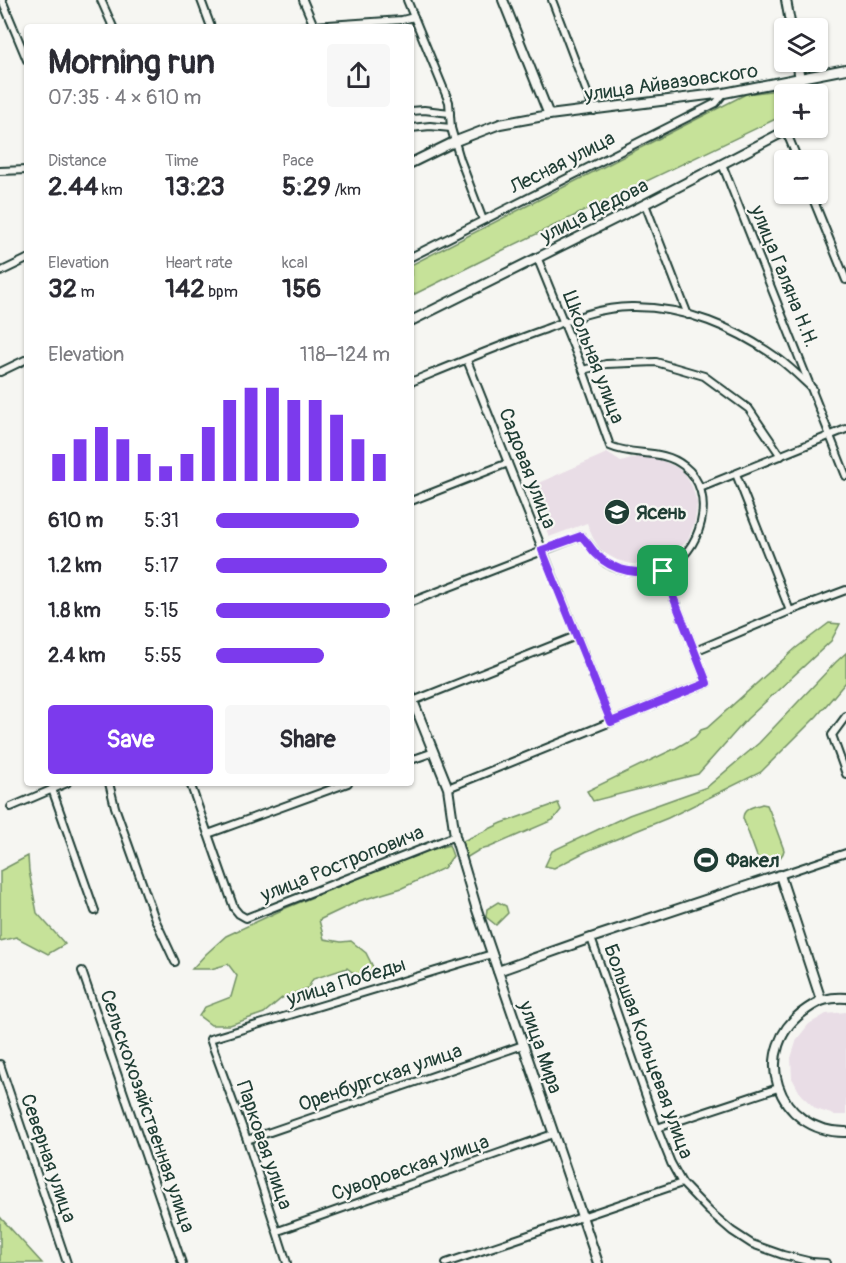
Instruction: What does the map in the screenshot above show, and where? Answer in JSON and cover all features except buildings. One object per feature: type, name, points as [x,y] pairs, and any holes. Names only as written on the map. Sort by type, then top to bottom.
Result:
[{"type":"street","points":[[2,0],[24,53]]},
{"type":"street","points":[[100,0],[112,24]]},
{"type":"street","points":[[201,0],[211,24]]},
{"type":"street","points":[[303,0],[313,24]]},
{"type":"street","points":[[407,0],[449,102],[451,128],[483,220]]},
{"type":"street","points":[[503,0],[549,115]]},
{"type":"street","points":[[552,0],[594,111]]},
{"type":"street","points":[[786,0],[789,18]]},
{"type":"street","points":[[343,24],[402,20],[414,17]]},
{"type":"street","name":"улица Айвазовского","points":[[414,162],[456,141],[500,124],[549,115],[724,93],[846,69]]},
{"type":"street","points":[[799,72],[800,84]]},
{"type":"street","name":"Лесная улица","points":[[414,255],[716,103],[724,93]]},
{"type":"street","points":[[414,111],[450,113]]},
{"type":"street","points":[[414,128],[430,126],[451,128]]},
{"type":"street","name":"улица Дедова","points":[[414,319],[774,137]]},
{"type":"street","name":"улица Галяна Н.Н.","points":[[722,164],[831,435]]},
{"type":"street","points":[[0,171],[24,170]]},
{"type":"street","points":[[645,204],[688,315]]},
{"type":"street","points":[[815,204],[846,280]]},
{"type":"street","name":"Школьная улица","points":[[537,257],[583,370],[610,446],[620,450],[658,454],[671,458],[683,464],[693,474],[700,488]]},
{"type":"street","points":[[0,272],[24,260]]},
{"type":"street","points":[[414,381],[563,322],[595,312],[629,307],[660,308],[715,322],[749,339],[780,360],[813,389]]},
{"type":"street","points":[[2,371],[24,360]]},
{"type":"street","name":"Садовая улица","points":[[467,360],[611,722]]},
{"type":"street","points":[[583,370],[606,364],[656,362],[704,376],[749,409],[781,456]]},
{"type":"street","points":[[414,601],[581,536],[596,554],[620,570],[646,573],[663,571],[681,558],[694,543],[701,526],[700,488],[846,429]]},
{"type":"street","points":[[831,435],[846,476]]},
{"type":"street","points":[[414,500],[508,463]]},
{"type":"street","points":[[736,474],[790,611]]},
{"type":"street","points":[[448,788],[707,683],[663,571]]},
{"type":"street","points":[[695,651],[846,590]]},
{"type":"street","points":[[414,698],[576,636]]},
{"type":"street","name":"улица Мира","points":[[414,704],[448,788],[455,838],[492,954],[598,1263]]},
{"type":"street","points":[[846,716],[832,735],[846,774]]},
{"type":"street","points":[[414,759],[434,752]]},
{"type":"street","points":[[11,807],[60,786]]},
{"type":"street","points":[[110,786],[155,919],[175,962]]},
{"type":"street","name":"улица Ростроповича","points":[[191,786],[234,908],[246,918],[455,838]]},
{"type":"street","points":[[208,834],[340,786]]},
{"type":"street","points":[[52,789],[95,911]]},
{"type":"street","points":[[498,971],[846,853]]},
{"type":"street","points":[[780,875],[821,1000]]},
{"type":"street","name":"Большая Кольцевая улица","points":[[591,938],[657,1128],[682,1183],[709,1211],[732,1231],[752,1244],[783,1255],[826,1263]]},
{"type":"street","name":"улица Победы","points":[[210,1039],[492,954]]},
{"type":"street","name":"Сельскохозяйственная улица","points":[[82,971],[182,1263]]},
{"type":"street","points":[[846,998],[821,1000],[798,1015],[784,1033],[775,1058],[778,1088],[797,1115],[819,1128],[846,1132]]},
{"type":"street","name":"Парковая улица","points":[[210,1039],[247,1140],[287,1263]]},
{"type":"street","name":"Оренбургская улица","points":[[247,1140],[523,1045]]},
{"type":"street","name":"Северная улица","points":[[0,1064],[67,1263]]},
{"type":"street","points":[[657,1128],[778,1088]]},
{"type":"street","name":"Суворовская улица","points":[[278,1231],[553,1134]]},
{"type":"street","points":[[446,1263],[682,1183]]},
{"type":"shaded area","name":"Ясень","points":[[607,453],[621,462],[638,457],[661,460],[684,473],[692,486],[697,503],[695,521],[688,540],[677,551],[664,559],[648,564],[632,564],[617,560],[601,551],[587,523],[549,537],[529,487]]},
{"type":"shaded area","points":[[846,1012],[846,1115],[834,1115],[816,1109],[801,1095],[792,1078],[791,1058],[797,1039],[809,1024],[826,1014]]},
{"type":"green space","points":[[774,90],[774,120],[414,294],[414,263],[746,94]]},
{"type":"green space","points":[[829,623],[840,624],[831,641],[747,719],[698,774],[593,801],[587,791],[695,737],[796,648]]},
{"type":"green space","points":[[846,653],[846,682],[817,716],[761,772],[668,818],[587,851],[554,868],[545,866],[552,851],[629,815],[707,787],[759,743]]},
{"type":"green space","points":[[558,803],[561,810],[553,820],[479,850],[466,858],[461,842],[502,823]]},
{"type":"green space","points":[[762,804],[767,805],[784,850],[777,860],[769,862],[758,859],[743,818],[747,810]]},
{"type":"green space","points":[[449,845],[453,856],[444,868],[402,888],[359,901],[319,920],[324,939],[351,941],[366,953],[376,973],[360,978],[347,968],[313,979],[308,988],[282,998],[264,1013],[230,1025],[211,1025],[199,1016],[205,1007],[231,997],[237,976],[228,964],[211,969],[192,969],[226,936],[286,908],[420,853]]},
{"type":"green space","points":[[28,856],[37,913],[65,944],[48,954],[16,937],[0,941],[0,871]]},
{"type":"green space","points":[[498,902],[506,906],[508,913],[496,925],[486,917],[487,909]]},
{"type":"green space","points":[[0,1217],[42,1263],[0,1263]]},
{"type":"place","name":"Ясень","points":[[617,512]]},
{"type":"place","name":"Факел","points":[[706,860]]},
{"type":"route","points":[[581,536],[596,554],[620,570],[646,573],[663,571],[707,683],[611,722],[542,550],[581,536]]}]
